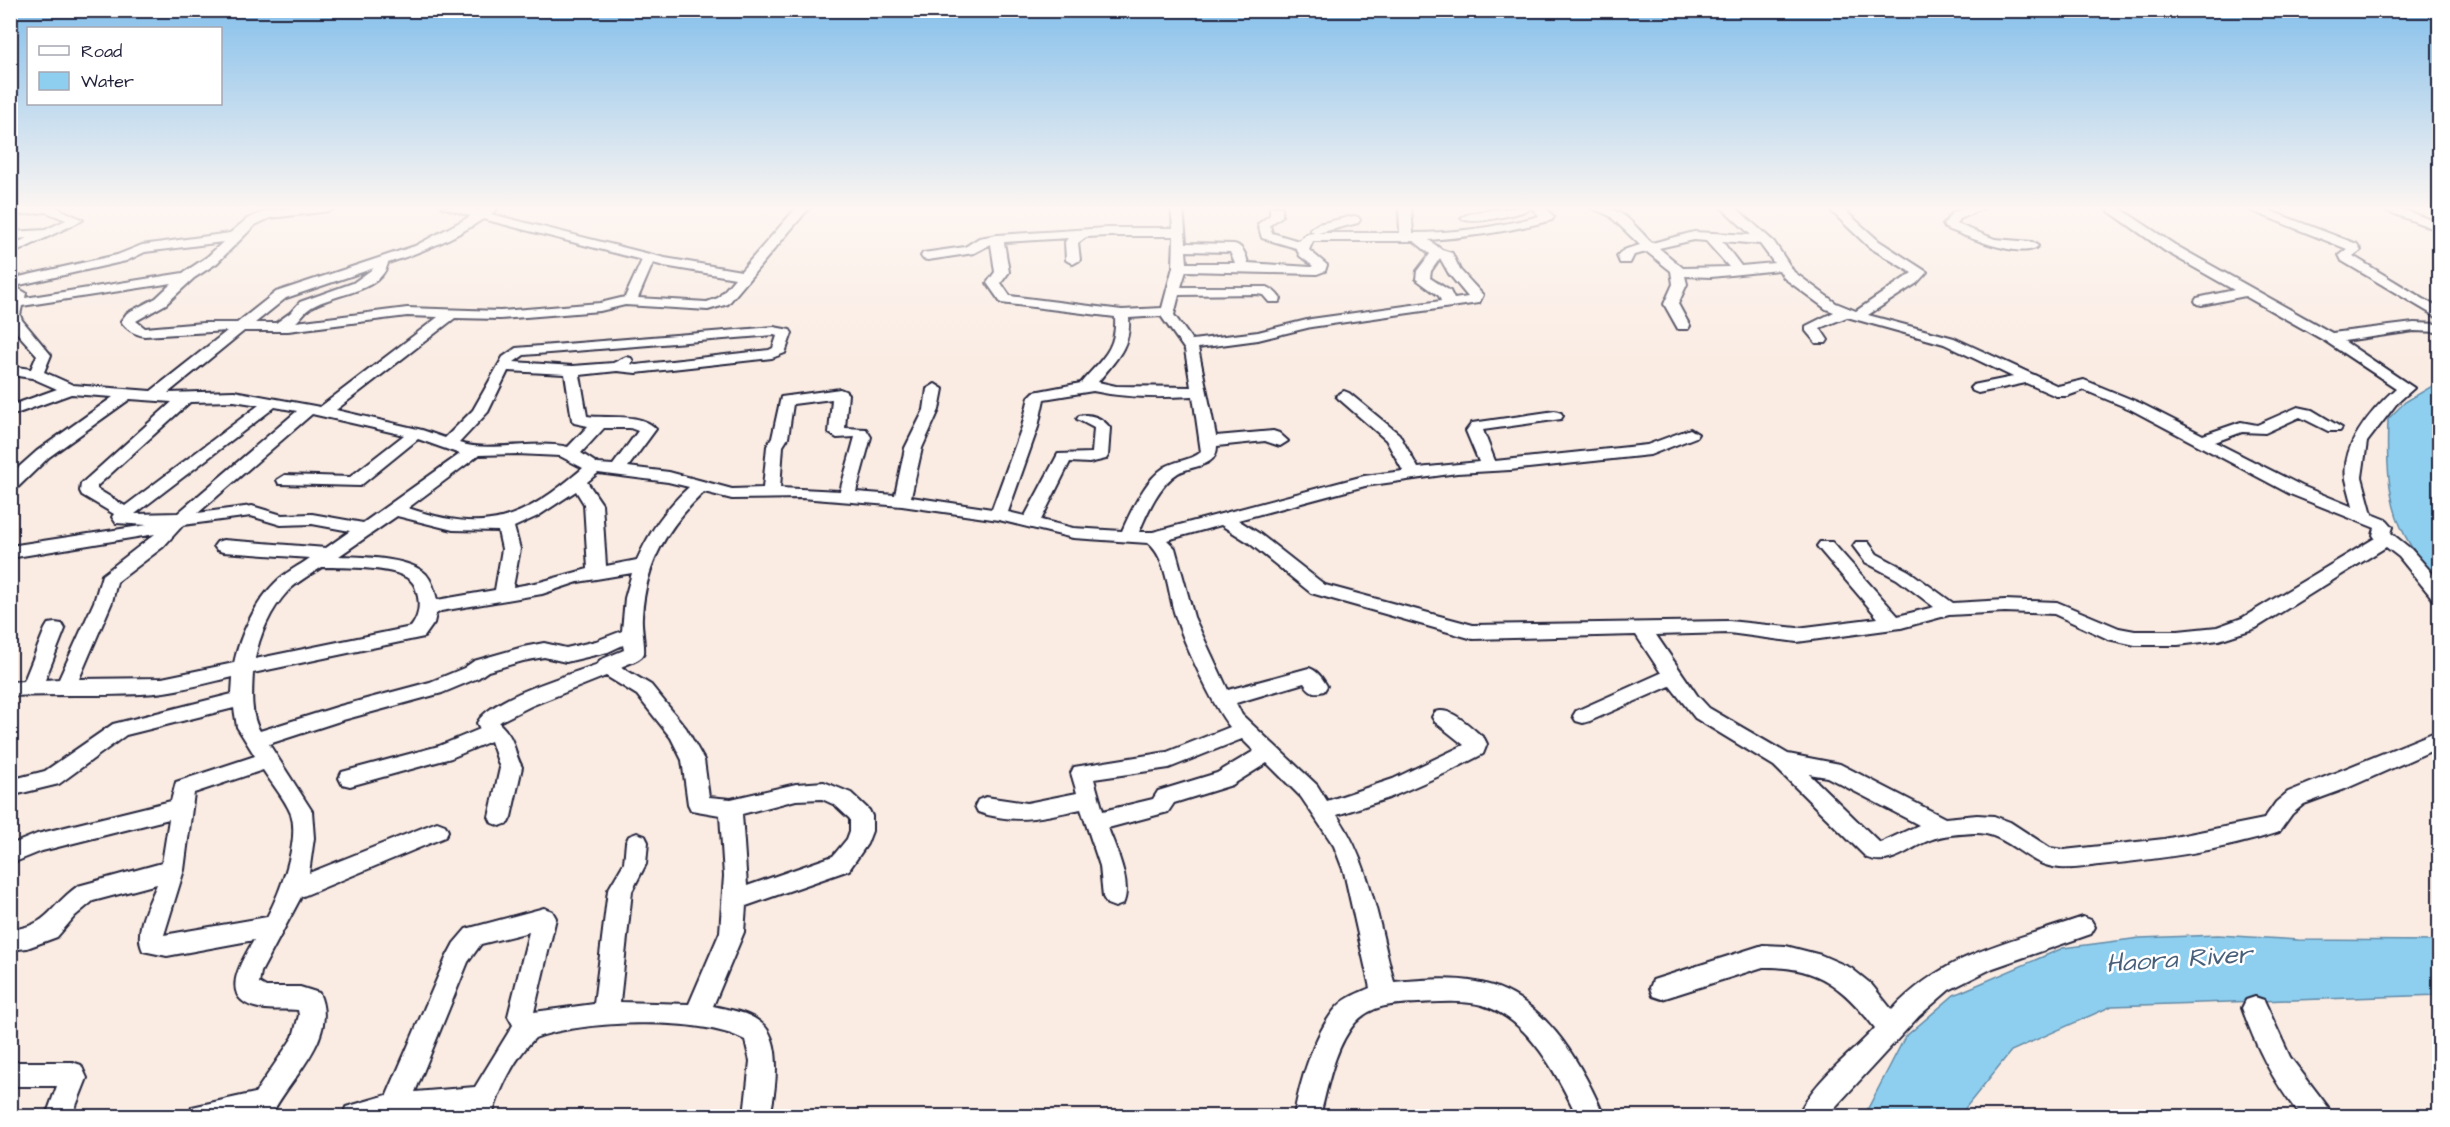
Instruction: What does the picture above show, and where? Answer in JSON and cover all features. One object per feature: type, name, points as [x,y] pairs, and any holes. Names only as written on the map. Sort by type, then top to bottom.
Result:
[{"type":"street","points":[[13,281],[114,260]]},
{"type":"street","points":[[212,260],[186,277],[161,301],[132,316],[128,321],[136,329],[144,332],[203,327],[279,327],[406,312],[506,315],[600,307],[630,301],[714,305],[723,301],[758,260]]},
{"type":"street","points":[[154,396],[275,300],[290,291],[386,260]]},
{"type":"street","points":[[630,301],[648,260]]},
{"type":"street","points":[[657,260],[744,276]]},
{"type":"street","points":[[1000,260],[1002,272],[994,283],[1006,300],[1122,314],[1167,312]]},
{"type":"street","points":[[1129,536],[1135,518],[1165,476],[1175,469],[1207,457],[1209,442],[1190,345],[1168,318],[1167,312],[1175,291],[1180,260]]},
{"type":"street","points":[[1241,260],[1242,267]]},
{"type":"street","points":[[1180,267],[1317,270],[1320,265],[1312,260]]},
{"type":"street","points":[[1432,260],[1424,271],[1423,279],[1445,294],[1449,304]]},
{"type":"street","points":[[1190,345],[1258,336],[1311,323],[1474,300],[1476,295],[1454,271],[1449,260]]},
{"type":"street","points":[[1669,260],[1683,272],[1784,266]]},
{"type":"street","points":[[1730,260],[1737,270]]},
{"type":"street","points":[[1779,260],[1789,275],[1813,295],[1851,314],[1940,338],[2061,392],[2079,386],[2088,387],[2135,406],[2296,490],[2383,525],[2382,535],[2405,553],[2439,596]]},
{"type":"street","points":[[1821,340],[1813,331],[1813,327],[1851,314],[1912,280],[1920,272],[1900,260]]},
{"type":"street","points":[[2191,260],[2330,338],[2406,388],[2392,400],[2359,442],[2354,477],[2364,516]]},
{"type":"street","points":[[2351,260],[2439,315]]},
{"type":"street","points":[[279,327],[296,316],[305,305],[358,286],[380,270],[382,261]]},
{"type":"street","points":[[1683,272],[1671,304],[1683,326]]},
{"type":"street","points":[[16,303],[186,277]]},
{"type":"street","points":[[13,281],[20,288],[13,315],[15,321],[44,355],[36,374]]},
{"type":"street","points":[[1175,291],[1257,290],[1270,293],[1275,299]]},
{"type":"street","points":[[2202,301],[2247,291]]},
{"type":"street","points":[[66,686],[103,602],[108,579],[157,543],[225,479],[452,313]]},
{"type":"street","points":[[1086,387],[1116,354],[1124,332],[1122,314]]},
{"type":"street","points":[[2330,338],[2414,327],[2439,328]]},
{"type":"street","points":[[448,444],[478,414],[504,366],[511,355],[521,351],[774,331],[783,331],[785,335],[780,350],[772,354],[636,369],[617,367],[572,371],[504,366]]},
{"type":"street","points":[[617,367],[625,362],[633,343]]},
{"type":"street","points":[[10,370],[36,374],[70,389],[186,398],[226,396],[272,402],[365,420],[416,433],[473,452],[517,449],[554,450],[571,454],[594,468],[669,477],[732,494],[847,495],[999,515],[1073,533],[1153,538],[1344,486],[1413,474],[1650,450],[1690,434]]},
{"type":"street","points":[[572,371],[580,420],[598,423],[632,423],[648,429],[617,471]]},
{"type":"street","points":[[1978,388],[2028,378]]},
{"type":"street","points":[[999,515],[1030,427],[1036,397],[1044,393],[1086,387],[1160,393],[1198,391]]},
{"type":"street","points":[[10,411],[70,389]]},
{"type":"street","points":[[902,501],[916,442],[931,415],[936,400],[935,389]]},
{"type":"street","points":[[771,494],[775,446],[780,438],[786,400],[832,393],[840,394],[837,433],[860,432],[863,436],[847,495]]},
{"type":"street","points":[[10,485],[43,454],[127,394]]},
{"type":"street","points":[[1344,396],[1393,437],[1413,474]]},
{"type":"street","points":[[124,513],[88,491],[89,484],[186,398]]},
{"type":"street","points":[[272,402],[124,513],[122,519],[180,520],[252,511],[276,519],[312,519],[366,529]]},
{"type":"street","points":[[2202,441],[2241,427],[2259,430],[2298,412],[2306,413],[2334,428]]},
{"type":"street","points":[[1489,466],[1474,431],[1478,426],[1555,416]]},
{"type":"street","points":[[1030,524],[1064,457],[1100,456],[1102,428],[1098,423],[1085,419]]},
{"type":"street","points":[[571,454],[597,427],[598,423]]},
{"type":"street","points":[[285,480],[354,482],[416,433]]},
{"type":"street","points":[[1209,442],[1265,436],[1273,436],[1280,441]]},
{"type":"street","points":[[202,1116],[260,1110],[297,1055],[312,1009],[310,1001],[300,997],[261,998],[252,995],[247,989],[246,980],[249,970],[286,908],[293,890],[302,861],[303,819],[301,811],[246,727],[242,699],[243,669],[251,637],[278,590],[288,580],[366,529],[473,452]]},
{"type":"street","points":[[394,509],[434,521],[483,526],[505,524],[519,519],[578,482],[594,468]]},
{"type":"street","points":[[578,482],[593,504],[597,573]]},
{"type":"street","points":[[500,817],[511,766],[507,761],[504,742],[487,723],[499,712],[608,668],[607,665],[634,653],[633,600],[644,565],[674,512],[700,486]]},
{"type":"street","points":[[10,552],[131,534],[180,520]]},
{"type":"street","points":[[1225,520],[1254,538],[1318,589],[1460,630],[1483,633],[1730,627],[1791,635],[1893,622],[1949,609],[2005,606],[2057,608],[2115,634],[2135,638],[2161,639],[2219,633],[2249,623],[2386,539]]},
{"type":"street","points":[[503,594],[511,549],[505,524]]},
{"type":"street","points":[[1153,538],[1166,548],[1185,617],[1223,699],[1244,730],[1309,791],[1344,843],[1355,872],[1384,994]]},
{"type":"street","points":[[223,546],[376,563],[415,573],[422,581],[430,608]]},
{"type":"street","points":[[1826,546],[1893,622]]},
{"type":"street","points":[[1862,546],[1871,558],[1903,575],[1949,609]]},
{"type":"street","points":[[10,689],[66,686],[141,687],[243,669],[417,632],[422,629],[425,614],[430,608],[542,588],[567,579],[644,565]]},
{"type":"street","points":[[32,687],[55,629]]},
{"type":"street","points":[[1642,629],[1673,676],[1702,713],[1781,760],[1875,852],[1886,852],[1928,831],[1992,825],[2004,830],[2037,852],[2050,857],[2066,859],[2121,855],[2192,843],[2271,826],[2284,808],[2296,798],[2337,783],[2439,738]]},
{"type":"street","points":[[256,740],[340,713],[435,688],[471,673],[481,666],[523,654],[544,650],[566,655],[601,647],[632,634]]},
{"type":"street","points":[[608,668],[644,690],[679,733],[693,760],[699,804],[731,808],[796,792],[824,790],[843,799],[861,816],[862,823],[856,844],[842,863],[735,900]]},
{"type":"street","points":[[1223,699],[1308,675],[1317,686]]},
{"type":"street","points":[[1583,716],[1673,676]]},
{"type":"street","points":[[10,788],[51,778],[120,729],[242,699]]},
{"type":"street","points":[[1322,810],[1350,804],[1411,782],[1476,748],[1477,744],[1472,739],[1442,717]]},
{"type":"street","points":[[1115,897],[1111,866],[1095,822],[1082,773],[1169,760],[1244,730]]},
{"type":"street","points":[[350,778],[444,752],[495,731]]},
{"type":"street","points":[[1095,822],[1160,806],[1166,797],[1224,779],[1269,752]]},
{"type":"street","points":[[269,760],[184,788],[173,870],[152,930],[152,944],[167,946],[274,926]]},
{"type":"street","points":[[1781,760],[1832,770],[1944,828]]},
{"type":"street","points":[[986,806],[1027,812],[1090,799]]},
{"type":"street","points":[[10,855],[37,843],[182,807]]},
{"type":"street","points":[[698,1014],[712,975],[730,938],[735,900],[731,808]]},
{"type":"street","points":[[293,890],[437,831]]},
{"type":"street","points":[[606,1012],[620,890],[635,864],[637,842]]},
{"type":"street","points":[[10,940],[46,933],[53,928],[74,900],[86,893],[173,870]]},
{"type":"street","points":[[396,1106],[466,942],[481,933],[544,918],[521,1016],[532,1027]]},
{"type":"street","points":[[1810,1116],[1838,1082],[1872,1050],[1906,1009],[1930,988],[1954,974],[1998,955],[2083,927]]},
{"type":"street","points":[[1662,988],[1764,956],[1779,955],[1821,967],[1853,983],[1891,1028]]},
{"type":"street","points":[[1307,1116],[1334,1032],[1347,1014],[1360,1004],[1384,994],[1439,990],[1488,996],[1513,1009],[1535,1028],[1558,1055],[1591,1116]]},
{"type":"street","points":[[2255,1008],[2268,1044],[2281,1068],[2318,1116]]},
{"type":"street","points":[[356,1116],[396,1106],[481,1108],[520,1035],[532,1027],[606,1012],[698,1014],[742,1024],[754,1032],[762,1048],[763,1069],[757,1116]]},
{"type":"street","points":[[10,1074],[72,1074],[74,1078],[59,1116]]},
{"type":"water","points":[[2439,382],[2439,476],[2432,503],[2439,513],[2439,578],[2422,561],[2400,525],[2390,485],[2388,419],[2405,402]]},
{"type":"water","name":"Haora River","points":[[2218,935],[2298,940],[2439,941],[2439,995],[2112,1006],[2011,1051],[1959,1116],[1864,1116],[1905,1037],[1954,995],[2063,948],[2140,938]]}]
